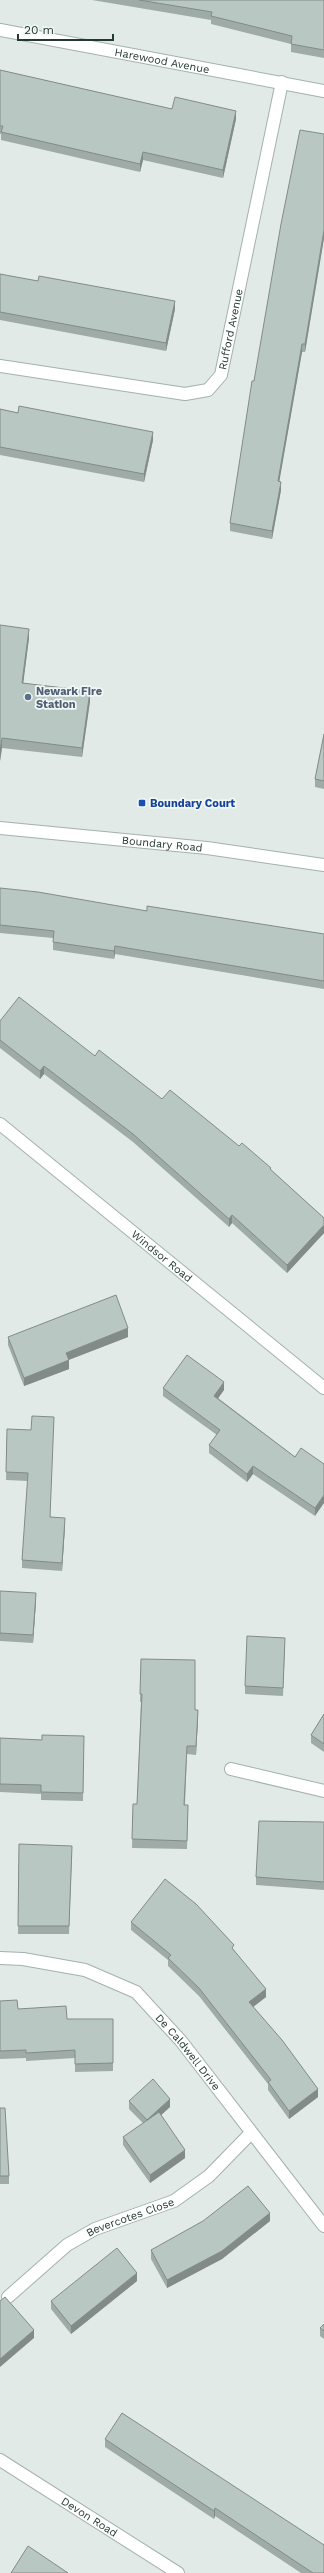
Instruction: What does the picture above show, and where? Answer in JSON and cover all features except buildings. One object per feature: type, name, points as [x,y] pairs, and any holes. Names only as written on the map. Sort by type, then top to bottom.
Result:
[{"type":"street","name":"Harewood Avenue","points":[[0,30],[324,91]]},
{"type":"street","name":"Rufford Avenue","points":[[0,366],[185,394],[208,390],[221,375],[282,82]]},
{"type":"street","name":"Boundary Road","points":[[0,828],[207,848],[324,865]]},
{"type":"street","name":"Windsor Road","points":[[0,1124],[324,1388]]},
{"type":"street","points":[[231,1769],[324,1791]]},
{"type":"street","name":"De Caldwell Drive","points":[[0,1958],[23,1960],[85,1970],[136,1992],[181,2041],[250,2134],[324,2226]]},
{"type":"street","name":"Bevercotes Close","points":[[8,2297],[67,2245],[95,2229],[174,2202],[209,2176],[250,2134]]},
{"type":"street","name":"Devon Road","points":[[0,2460],[178,2573]]},
{"type":"place","name":"Newark Fire Station","points":[[28,697]]},
{"type":"place","name":"Boundary Court","points":[[142,803]]}]
